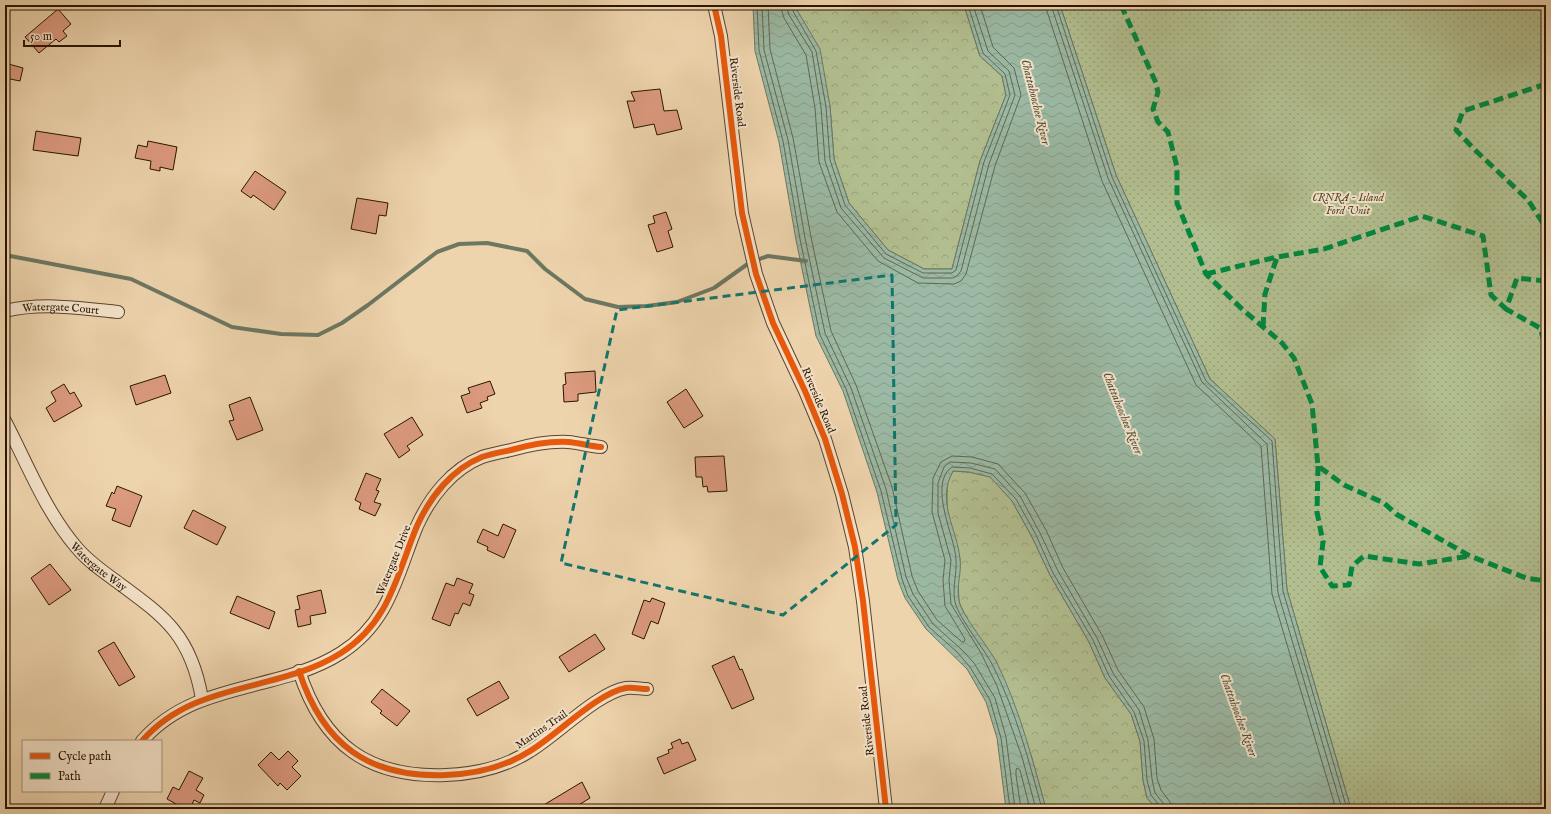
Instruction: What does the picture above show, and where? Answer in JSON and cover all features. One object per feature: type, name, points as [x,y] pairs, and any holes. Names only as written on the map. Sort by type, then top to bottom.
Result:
[{"type":"street","name":"Riverside Road","points":[[714,5],[721,36],[742,212],[756,274],[773,323],[805,391],[825,439],[842,494],[855,547],[863,600],[886,809]]},
{"type":"street","name":"Watergate Court","points":[[5,311],[22,307],[48,306],[118,312]]},
{"type":"street","name":"Watergate Way","points":[[5,421],[49,508],[77,548],[91,562],[153,609],[174,629],[184,642],[199,684],[202,699]]},
{"type":"street","name":"Watergate Drive","points":[[143,740],[160,724],[181,709],[202,699],[321,664],[342,653],[359,640],[375,622],[392,594],[425,510],[441,487],[458,471],[482,457],[526,446],[567,442],[601,447]]},
{"type":"street","name":"Martins Trail","points":[[299,671],[306,692],[316,713],[330,732],[344,746],[381,768],[402,774],[425,776],[467,774],[504,764],[530,752],[608,694],[626,688],[647,689]]},
{"type":"street","points":[[105,809],[113,792]]},
{"type":"highlighted area","points":[[892,275],[896,525],[783,615],[561,563],[617,310]]},
{"type":"green space","points":[[794,5],[964,5],[980,56],[1002,76],[1006,95],[980,161],[952,269],[924,269],[888,250],[849,203],[834,159],[830,106]]},
{"type":"green space","name":"CRNRA - Island Ford Unit","points":[[1060,5],[1546,5],[1546,809],[1351,809],[1287,590],[1275,439],[1210,379],[1116,175]]},
{"type":"green space","points":[[953,471],[969,472],[991,477],[1012,501],[1032,537],[1050,575],[1089,642],[1105,678],[1131,714],[1140,741],[1143,780],[1147,798],[1157,809],[1046,809],[1031,755],[959,602],[958,579],[960,559],[947,512],[947,483]]},
{"type":"water","name":"Chattahoochee River","points":[[753,5],[794,5],[820,49],[830,106],[834,159],[849,203],[888,250],[924,269],[952,269],[980,161],[1006,95],[1002,76],[980,56],[964,5],[1060,5],[1116,175],[1210,379],[1275,439],[1287,590],[1351,809],[1157,809],[1147,798],[1143,780],[1140,741],[1131,714],[1105,678],[1089,642],[1050,575],[1032,537],[1012,501],[990,477],[969,472],[953,471],[948,482],[946,493],[949,515],[960,559],[958,590],[959,601],[965,615],[994,658],[1006,682],[1025,736],[1046,809],[1006,809],[997,738],[986,702],[967,669],[926,629],[905,598],[898,580],[877,492],[843,391],[816,336],[796,240],[779,142],[755,51]]},
{"type":"building","points":[[58,9],[71,24],[63,31],[67,36],[59,42],[56,39],[39,53],[25,37]]},
{"type":"building","points":[[5,63],[23,68],[20,81],[5,78]]},
{"type":"building","points":[[660,89],[664,111],[677,110],[682,129],[657,135],[654,124],[634,128],[627,101],[635,101],[631,92]]},
{"type":"building","points":[[36,131],[81,138],[78,156],[33,150]]},
{"type":"building","points":[[148,141],[177,147],[173,170],[160,167],[160,171],[150,169],[151,161],[135,158],[138,145],[147,147]]},
{"type":"building","points":[[255,171],[286,192],[274,210],[253,195],[251,198],[241,191]]},
{"type":"building","points":[[357,198],[388,203],[386,216],[379,215],[376,234],[351,229]]},
{"type":"building","points":[[666,212],[672,229],[668,231],[673,247],[657,252],[648,225],[655,223],[653,216]]},
{"type":"building","points":[[595,371],[596,392],[578,394],[578,401],[564,402],[563,385],[566,384],[565,373]]},
{"type":"building","points":[[165,375],[171,393],[136,405],[130,386]]},
{"type":"building","points":[[490,381],[495,394],[487,397],[488,400],[480,403],[482,408],[467,413],[461,396],[470,393],[468,388]]},
{"type":"building","points":[[64,384],[70,394],[74,392],[82,406],[54,422],[46,408],[56,401],[51,392]]},
{"type":"building","points":[[686,389],[703,416],[684,428],[667,402]]},
{"type":"building","points":[[250,397],[263,430],[237,440],[229,421],[234,420],[229,405]]},
{"type":"building","points":[[412,417],[423,435],[407,446],[410,450],[399,458],[384,434]]},
{"type":"building","points":[[724,456],[727,491],[708,492],[707,486],[703,487],[702,477],[696,477],[695,457]]},
{"type":"building","points":[[366,473],[381,479],[376,490],[379,491],[374,502],[381,504],[375,516],[359,509],[361,503],[355,500]]},
{"type":"building","points":[[117,486],[142,496],[130,527],[112,520],[116,509],[106,506],[112,492],[114,494]]},
{"type":"building","points":[[193,510],[226,527],[217,545],[184,528]]},
{"type":"building","points":[[503,524],[516,530],[504,558],[487,550],[488,547],[477,542],[483,529],[498,536]]},
{"type":"building","points":[[50,564],[71,590],[49,605],[31,578]]},
{"type":"building","points":[[457,578],[473,584],[469,593],[474,595],[470,606],[463,603],[458,614],[455,613],[450,626],[432,619],[446,583],[454,586]]},
{"type":"building","points":[[321,590],[326,613],[310,616],[311,624],[298,627],[295,610],[300,609],[297,596]]},
{"type":"building","points":[[237,596],[275,612],[269,629],[230,613]]},
{"type":"building","points":[[652,598],[665,603],[658,624],[651,621],[644,639],[632,634],[644,600],[650,602]]},
{"type":"building","points":[[595,634],[605,649],[569,672],[559,657]]},
{"type":"building","points":[[114,642],[135,677],[119,686],[98,651]]},
{"type":"building","points":[[734,656],[740,670],[742,669],[754,699],[732,709],[712,666]]},
{"type":"building","points":[[499,681],[509,698],[477,716],[467,699]]},
{"type":"building","points":[[382,689],[410,711],[397,726],[380,713],[382,711],[371,702]]},
{"type":"building","points":[[680,739],[682,744],[688,742],[696,760],[664,774],[657,758],[669,753],[668,750],[673,748],[671,743]]},
{"type":"building","points":[[288,751],[298,761],[292,767],[301,776],[287,790],[280,783],[278,786],[258,765],[271,752],[279,760]]},
{"type":"building","points":[[189,771],[203,778],[196,790],[204,795],[200,803],[194,800],[190,809],[185,809],[167,799],[173,787],[179,790]]},
{"type":"building","points":[[582,782],[590,798],[577,806],[579,809],[537,809]]},
{"type":"waterway","points":[[5,255],[131,279],[232,327],[281,334],[318,335],[342,323],[368,305],[437,252],[459,244],[487,243],[527,251],[545,269],[585,299],[618,307],[647,306],[677,302],[714,288],[749,263],[768,256],[806,261]]},
{"type":"marked path","points":[[1121,5],[1156,83],[1158,92],[1153,109],[1158,122],[1168,132],[1177,167],[1177,203],[1206,274],[1242,309],[1282,343],[1294,358],[1312,404],[1318,466],[1344,485],[1384,503],[1396,514],[1470,556],[1526,578],[1546,581]]},
{"type":"marked path","points":[[1546,84],[1463,111],[1456,130],[1528,200],[1546,228]]},
{"type":"marked path","points":[[1206,274],[1277,257],[1324,249],[1422,216],[1483,236],[1491,295],[1506,309]]},
{"type":"marked path","points":[[1263,327],[1265,294],[1277,257]]},
{"type":"marked path","points":[[1546,281],[1517,278],[1506,309],[1540,328],[1546,347]]},
{"type":"marked path","points":[[1318,466],[1317,512],[1323,542],[1320,567],[1332,586],[1349,585],[1352,566],[1364,556],[1419,564],[1470,556]]},
{"type":"cycle path","points":[[714,5],[721,36],[742,213],[756,274],[773,323],[805,391],[825,439],[842,494],[855,547],[863,601],[886,809]]},
{"type":"cycle path","points":[[143,740],[163,721],[187,707],[212,697],[291,675],[317,666],[341,653],[358,641],[371,627],[390,596],[417,526],[428,505],[443,485],[452,476],[471,462],[489,455],[525,446],[547,443],[568,442],[601,447]]},
{"type":"cycle path","points":[[299,671],[309,697],[321,719],[336,737],[353,752],[372,763],[394,770],[419,774],[446,775],[490,769],[520,757],[530,751],[590,706],[615,691],[626,688],[647,689]]}]
